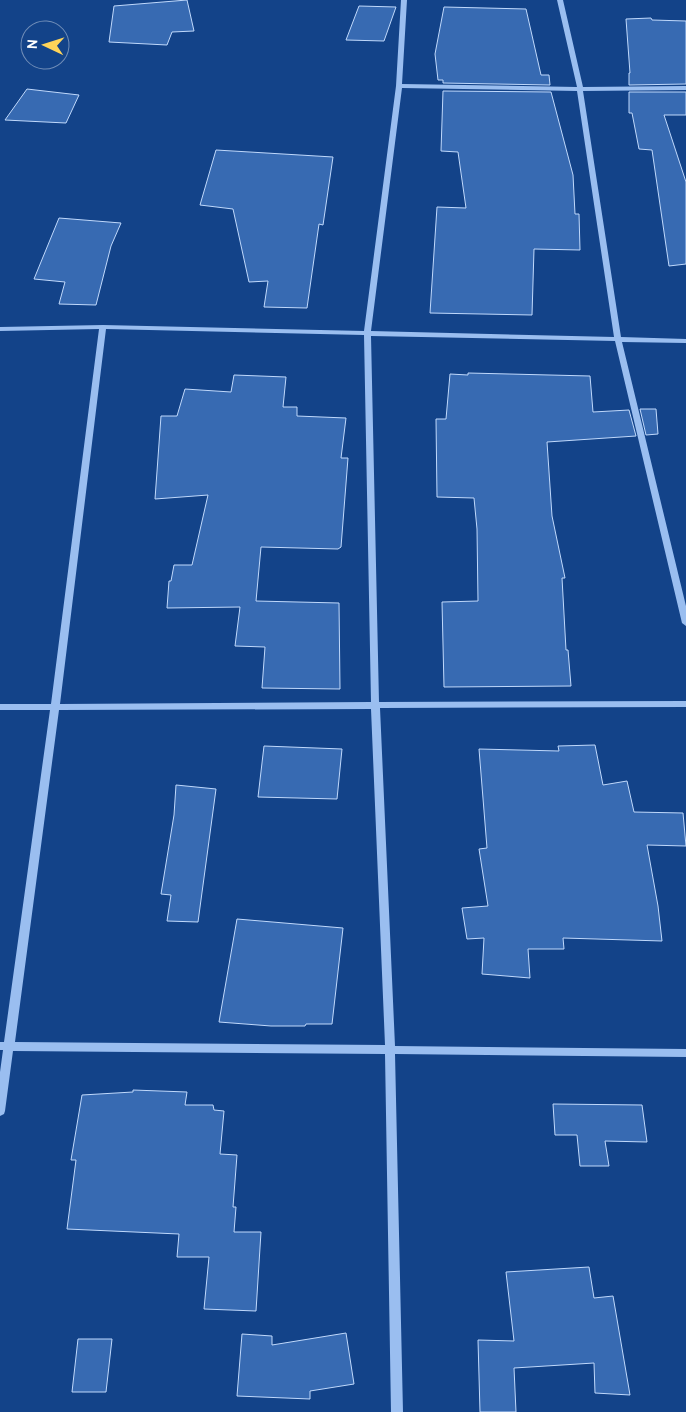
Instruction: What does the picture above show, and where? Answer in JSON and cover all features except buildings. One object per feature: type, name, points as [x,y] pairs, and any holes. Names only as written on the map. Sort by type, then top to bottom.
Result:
[{"type":"street","points":[[397,1412],[390,1050],[375,704],[366,332],[399,86],[404,0]]},
{"type":"street","points":[[560,0],[580,89],[618,338],[686,623]]},
{"type":"street","points":[[399,86],[580,89],[686,88]]},
{"type":"street","points":[[0,1111],[5,1046],[55,707],[103,327]]},
{"type":"street","points":[[0,329],[103,327],[686,341]]},
{"type":"street","points":[[0,707],[686,704]]},
{"type":"street","points":[[5,1046],[686,1053]]}]
